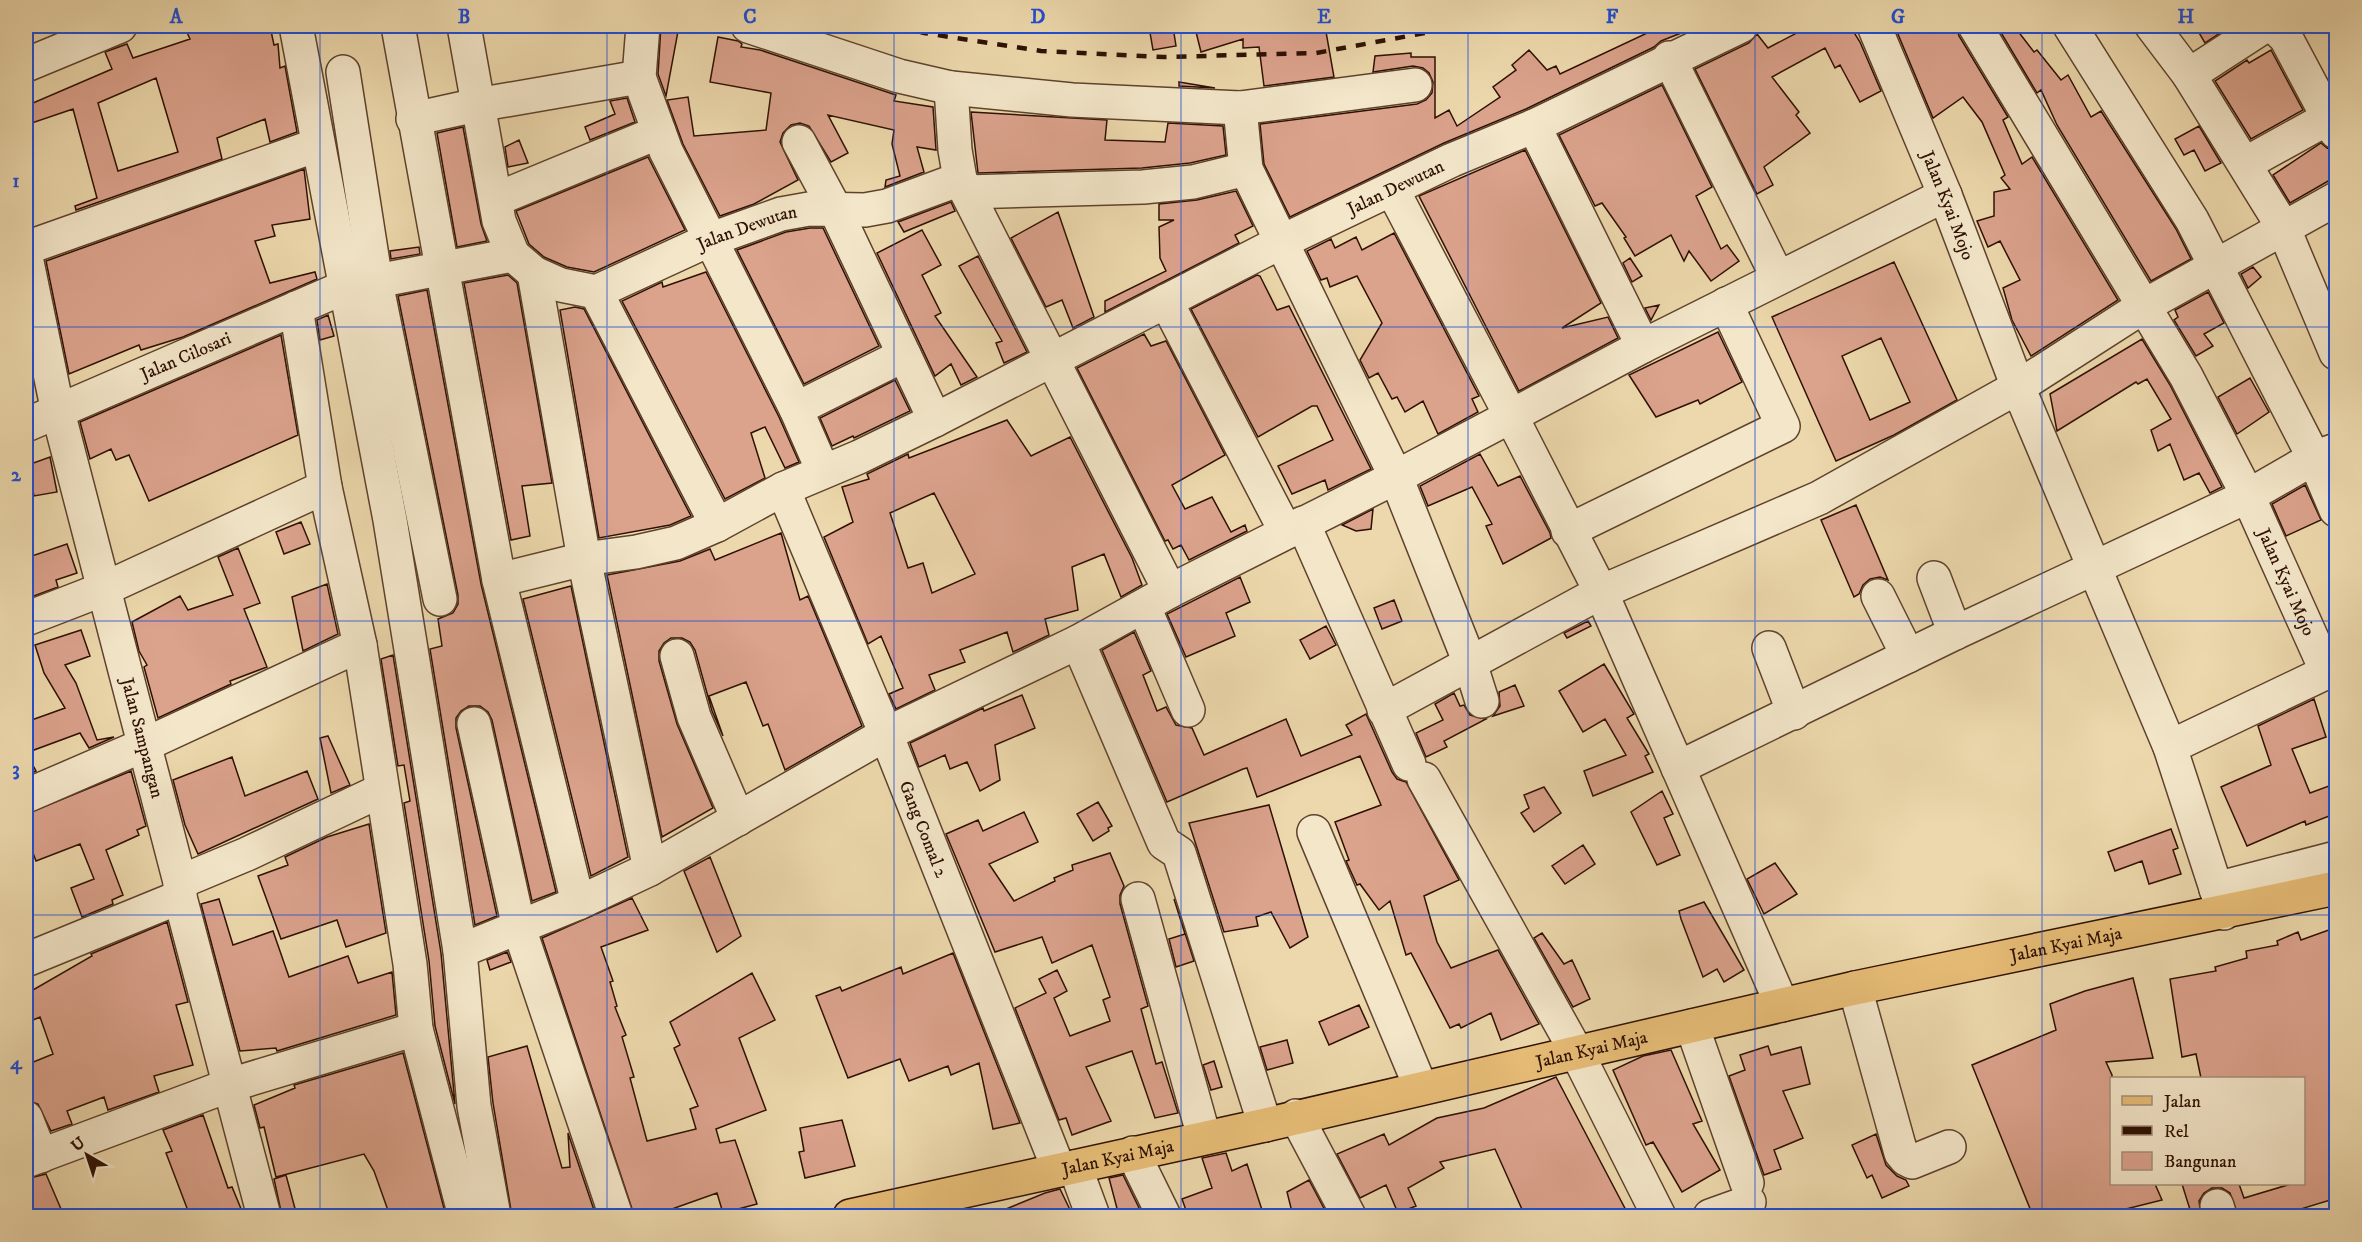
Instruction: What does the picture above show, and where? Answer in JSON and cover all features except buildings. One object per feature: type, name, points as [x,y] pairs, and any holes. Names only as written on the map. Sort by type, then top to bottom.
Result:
[{"type":"main road","name":"Jalan Kyai Maja","points":[[854,1216],[1265,1125],[2220,901],[2337,888]]},
{"type":"street","points":[[26,65],[120,26]]},
{"type":"street","points":[[296,26],[317,145],[360,285],[440,599]]},
{"type":"street","points":[[398,26],[413,119],[499,580],[578,903]]},
{"type":"street","points":[[464,26],[499,221],[523,264],[650,870]]},
{"type":"street","points":[[643,26],[639,77],[659,132],[709,240],[796,409],[823,471]]},
{"type":"street","points":[[748,26],[900,76],[951,88],[1072,100],[1240,108],[1415,85]]},
{"type":"street","name":"Jalan Dewutan","points":[[499,580],[584,559],[636,552],[676,543],[717,525],[783,489],[859,457],[935,420],[1281,242],[1392,189],[1534,126],[1669,58],[1741,26]]},
{"type":"street","name":"Jalan Kyai Mojo","points":[[1874,26],[1945,195],[2018,387],[2170,747],[2220,901]]},
{"type":"street","name":"Jalan Kyai Mojo","points":[[1975,26],[2186,376],[2248,496],[2327,672],[2170,747]]},
{"type":"street","points":[[2070,26],[2192,220],[2215,266],[2325,454],[2337,510]]},
{"type":"street","points":[[2152,26],[2189,75],[2283,227],[2337,353]]},
{"type":"street","points":[[2189,75],[2263,27],[2274,26],[2286,38],[2333,124],[2245,164]]},
{"type":"street","points":[[1669,58],[1778,278]]},
{"type":"street","points":[[344,72],[360,285],[390,520],[460,951],[474,1106],[494,1216]]},
{"type":"street","points":[[413,119],[477,105],[639,77]]},
{"type":"street","points":[[951,88],[955,150],[964,185],[1054,360],[1157,599],[1188,710]]},
{"type":"street","points":[[1240,108],[1246,169],[1396,477],[1470,663],[1482,701]]},
{"type":"street","points":[[1534,126],[1643,346]]},
{"type":"street","points":[[496,198],[659,132]]},
{"type":"street","points":[[800,142],[835,209],[935,420]]},
{"type":"street","points":[[26,248],[317,145]]},
{"type":"street","name":"Jalan Dewutan","points":[[596,292],[709,240],[781,214],[808,209],[865,210],[964,185],[1153,186],[1193,182],[1246,169]]},
{"type":"street","points":[[1392,189],[1600,592],[1782,1005]]},
{"type":"street","points":[[460,951],[578,903],[650,870],[886,734],[1078,642],[1643,346],[1945,195]]},
{"type":"street","points":[[1384,710],[1600,592],[1819,498],[2018,387],[2144,306],[2337,199]]},
{"type":"street","name":"Jalan Sampangan","points":[[26,257],[58,412],[106,588],[180,890],[264,1216]]},
{"type":"street","points":[[360,285],[441,269],[523,264],[561,285],[596,292],[717,525]]},
{"type":"street","name":"Jalan Cilosari","points":[[26,426],[296,308],[360,285]]},
{"type":"street","points":[[1166,301],[1295,528],[1416,772],[1577,1053],[1659,1216]]},
{"type":"street","points":[[1568,531],[1783,426],[1726,304]]},
{"type":"street","points":[[296,308],[325,487],[360,645],[410,964],[416,1029],[465,1216]]},
{"type":"street","points":[[796,409],[904,355]]},
{"type":"street","points":[[1678,768],[1955,633],[2248,496],[2325,454]]},
{"type":"street","points":[[26,619],[106,588],[325,487]]},
{"type":"street","name":"Gang Comal 2","points":[[783,489],[1067,1168],[1094,1216]]},
{"type":"street","points":[[1934,578],[1955,633]]},
{"type":"street","points":[[1878,596],[1908,656]]},
{"type":"street","points":[[1078,642],[1164,843],[1179,853],[1265,1125]]},
{"type":"street","points":[[26,796],[144,745],[360,645]]},
{"type":"street","points":[[1769,648],[1794,713]]},
{"type":"street","points":[[677,656],[694,717],[738,819]]},
{"type":"street","points":[[474,724],[519,928],[616,1216]]},
{"type":"street","points":[[26,960],[180,890],[247,854],[382,790]]},
{"type":"street","points":[[1314,832],[1421,1088]]},
{"type":"street","points":[[2220,901],[2337,858]]},
{"type":"street","points":[[1138,899],[1204,1137]]},
{"type":"street","points":[[1855,988],[1902,1153],[1906,1160],[1912,1162],[1949,1147]]},
{"type":"street","points":[[1692,1026],[1748,1192],[1710,1216]]},
{"type":"street","points":[[26,1118],[33,1158],[230,1085],[416,1029]]},
{"type":"street","points":[[1296,1116],[1349,1216]]},
{"type":"street","points":[[1133,1153],[1164,1216]]},
{"type":"railway","points":[[899,26],[924,33],[1041,51],[1164,57],[1316,53],[1463,26]]}]
